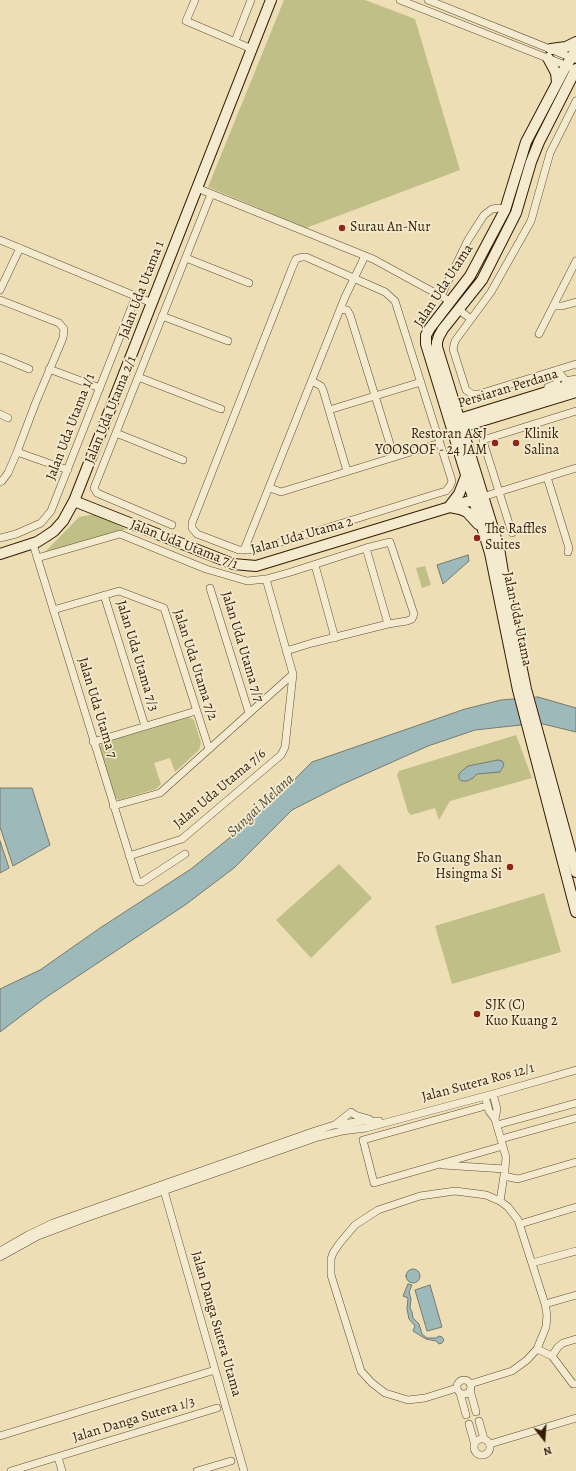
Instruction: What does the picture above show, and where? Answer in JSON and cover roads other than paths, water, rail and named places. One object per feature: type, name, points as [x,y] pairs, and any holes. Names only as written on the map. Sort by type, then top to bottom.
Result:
[{"type":"street","points":[[195,0],[186,21],[252,49]]},
{"type":"street","points":[[235,41],[251,0]]},
{"type":"street","name":"Jalan Uda Utama 1","points":[[0,554],[33,544],[54,531],[63,521],[74,501],[271,0]]},
{"type":"street","points":[[400,0],[573,62]]},
{"type":"street","points":[[428,0],[550,54],[576,42]]},
{"type":"street","points":[[550,54],[556,73],[557,82]]},
{"type":"street","name":"Jalan Uda Utama","points":[[522,689],[499,548],[478,498],[466,476],[426,344],[426,335],[470,276],[505,210],[526,142],[557,82],[573,62]]},
{"type":"street","name":"Jalan Uda Utama","points":[[522,689],[490,553],[482,528],[478,498],[467,444],[437,347],[437,342],[438,336],[443,329],[482,280],[516,213],[531,162],[539,142],[554,113],[573,62]]},
{"type":"street","points":[[576,101],[550,153],[531,221],[491,292],[455,341],[453,349],[466,390],[472,394],[479,394],[576,364]]},
{"type":"street","points":[[554,113],[566,120]]},
{"type":"street","points":[[197,188],[373,259],[450,301]]},
{"type":"street","name":"Jalan Uda Utama 2/1","points":[[172,525],[97,493],[94,488],[211,194]]},
{"type":"street","points":[[440,296],[468,240],[484,215],[492,209],[498,208],[505,210]]},
{"type":"street","points":[[0,240],[152,303]]},
{"type":"street","points":[[0,290],[20,248]]},
{"type":"street","points":[[244,550],[270,488],[340,308],[365,256]]},
{"type":"street","points":[[306,257],[354,278],[385,292],[395,301],[452,481],[450,486],[446,491],[256,550],[238,550],[197,534],[192,528],[192,524],[296,260],[306,257]]},
{"type":"street","points":[[186,258],[249,283]]},
{"type":"street","points":[[539,334],[574,270],[576,261]]},
{"type":"street","name":"Jalan Uda Utama 1/1","points":[[0,538],[16,534],[41,523],[54,505],[136,296]]},
{"type":"street","points":[[0,300],[59,323],[64,329],[63,338],[49,369],[17,452],[8,472],[0,482]]},
{"type":"street","points":[[554,306],[562,306],[576,302]]},
{"type":"street","points":[[340,308],[346,310],[350,315],[394,457]]},
{"type":"street","points":[[458,310],[471,319]]},
{"type":"street","points":[[162,316],[228,341]]},
{"type":"street","points":[[0,357],[29,369]]},
{"type":"street","points":[[49,369],[100,388]]},
{"type":"street","points":[[557,370],[566,380],[576,379]]},
{"type":"street","points":[[522,399],[534,392],[556,384],[558,381],[557,370]]},
{"type":"street","points":[[138,377],[221,409]]},
{"type":"street","points":[[312,381],[320,386],[329,410],[347,472]]},
{"type":"street","points":[[329,410],[421,382]]},
{"type":"street","name":"Persiaran Perdana","points":[[474,419],[522,399],[576,383]]},
{"type":"street","name":"Persiaran Perdana","points":[[450,426],[576,392]]},
{"type":"street","points":[[454,400],[474,419],[467,444]]},
{"type":"street","points":[[512,533],[483,441],[486,438],[576,411]]},
{"type":"street","points":[[0,414],[8,418]]},
{"type":"street","points":[[116,433],[183,460]]},
{"type":"street","points":[[270,488],[281,492],[440,443]]},
{"type":"street","points":[[17,452],[68,470]]},
{"type":"street","points":[[478,498],[576,468]]},
{"type":"street","points":[[466,476],[459,494],[449,507],[468,512],[482,528]]},
{"type":"street","points":[[547,477],[569,548],[568,552]]},
{"type":"street","points":[[82,482],[82,497],[94,509]]},
{"type":"street","name":"Jalan Uda Utama 2","points":[[74,501],[233,564],[256,566],[478,498]]},
{"type":"street","points":[[63,521],[82,510],[94,509]]},
{"type":"street","name":"Jalan Uda Utama 7/1","points":[[37,558],[120,534],[206,569],[239,580],[247,581],[266,579],[390,542],[414,614],[412,619],[407,621],[388,624]]},
{"type":"street","name":"Jalan Uda Utama 7","points":[[33,544],[137,880],[142,882],[185,854]]},
{"type":"street","points":[[286,651],[388,624],[366,548]]},
{"type":"street","points":[[315,565],[335,638]]},
{"type":"street","points":[[113,806],[160,793],[293,674],[266,579]]},
{"type":"street","name":"Jalan Uda Utama 7/7","points":[[210,588],[249,713]]},
{"type":"street","name":"Jalan Uda Utama 7/2","points":[[53,610],[119,591],[164,608],[209,749]]},
{"type":"street","name":"Jalan Uda Utama 7/3","points":[[104,595],[145,726]]},
{"type":"street","name":"Jalan Uda Utama 7/6","points":[[129,856],[182,839],[281,755],[285,747],[293,674]]},
{"type":"street","points":[[522,689],[576,872]]},
{"type":"street","points":[[94,742],[196,711]]},
{"type":"street","points":[[533,728],[576,912]]},
{"type":"street","name":"Jalan Sutera Ros 12/1","points":[[355,1126],[387,1121],[493,1094],[576,1070]]},
{"type":"street","points":[[493,1094],[497,1109],[496,1122]]},
{"type":"street","points":[[485,1096],[489,1111],[496,1122],[506,1157],[500,1201]]},
{"type":"street","points":[[496,1122],[576,1103]]},
{"type":"street","name":"Jalan Sutera Ros 12/1","points":[[437,1165],[374,1183],[363,1140],[482,1107]]},
{"type":"street","points":[[227,1166],[334,1126],[351,1112],[355,1115],[374,1121]]},
{"type":"street","points":[[437,1165],[576,1118]]},
{"type":"street","name":"Jalan Sutera Ros 12/1","points":[[355,1126],[374,1121],[387,1121]]},
{"type":"street","points":[[334,1126],[355,1126]]},
{"type":"street","points":[[0,1251],[53,1223],[355,1126]]},
{"type":"street","points":[[437,1165],[505,1172],[518,1178],[576,1162]]},
{"type":"street","points":[[0,1257],[38,1236],[163,1188]]},
{"type":"street","name":"Jalan Danga Sutera Utama","points":[[163,1188],[244,1471]]},
{"type":"street","points":[[455,1191],[486,1195],[500,1201],[508,1206],[520,1224],[545,1304],[547,1315],[546,1327],[537,1349],[527,1360],[512,1371],[470,1387],[467,1394],[458,1391],[408,1400],[385,1393],[361,1372],[331,1275],[331,1259],[333,1253],[355,1225],[378,1210],[420,1196],[455,1191]]},
{"type":"street","points":[[520,1224],[576,1207]]},
{"type":"street","points":[[532,1263],[576,1250]]},
{"type":"street","points":[[545,1304],[576,1295]]},
{"type":"street","points":[[552,1356],[558,1347],[563,1343],[576,1340]]},
{"type":"street","points":[[537,1349],[552,1356],[573,1384],[576,1384]]},
{"type":"street","points":[[0,1436],[215,1370]]},
{"type":"street","points":[[466,1415],[458,1391],[459,1382],[463,1380],[467,1381],[470,1387],[476,1412]]},
{"type":"street","name":"Jalan Danga Sutera 1/3","points":[[11,1471],[217,1408]]},
{"type":"street","points":[[490,1444],[576,1418]]},
{"type":"street","points":[[479,1421],[484,1439],[490,1444]]},
{"type":"street","points":[[469,1424],[474,1442],[474,1450],[480,1455],[488,1452],[490,1444]]},
{"type":"street","points":[[474,1442],[479,1439],[484,1439]]},
{"type":"street","points":[[58,1457],[62,1471]]},
{"type":"street","points":[[197,1471],[231,1461]]},
{"type":"water","points":[[468,555],[469,561],[443,584],[437,565]]},
{"type":"water","points":[[538,697],[576,708],[576,732],[539,723],[475,730],[428,746],[341,785],[292,810],[234,868],[185,905],[45,998],[0,1032],[0,989],[40,970],[100,928],[191,869],[238,831],[283,791],[312,762],[465,709],[501,700]]},
{"type":"water","points":[[498,760],[502,761],[504,765],[500,772],[477,774],[467,781],[462,781],[459,779],[459,774],[468,766]]},
{"type":"water","points":[[0,788],[32,788],[50,845],[13,866],[0,827]]},
{"type":"water","points":[[0,841],[9,868],[0,873]]},
{"type":"water","points":[[413,1269],[418,1271],[420,1276],[418,1281],[413,1283],[408,1281],[406,1276],[408,1271]]},
{"type":"water","points":[[408,1284],[412,1285],[409,1292],[411,1299],[410,1308],[413,1318],[419,1324],[422,1334],[427,1338],[442,1337],[444,1340],[442,1343],[439,1344],[436,1341],[426,1339],[413,1331],[415,1326],[409,1319],[407,1309],[408,1298],[403,1296]]},
{"type":"water","points":[[430,1285],[442,1327],[427,1331],[415,1290]]},
{"type":"place","name":"Surau An-Nur","points":[[342,228]]},
{"type":"place","name":"Restoran A&J YOOSOOF - 24 JAM","points":[[495,443]]},
{"type":"place","name":"Klinik Salina","points":[[516,443]]},
{"type":"place","name":"The Raffles Suites","points":[[477,538]]},
{"type":"place","name":"Fo Guang Shan Hsingma Si","points":[[510,867]]},
{"type":"place","name":"SJK (C) Kuo Kuang 2","points":[[477,1014]]},
{"type":"water label","name":"Sungai Melana","points":[[261,806]]}]
